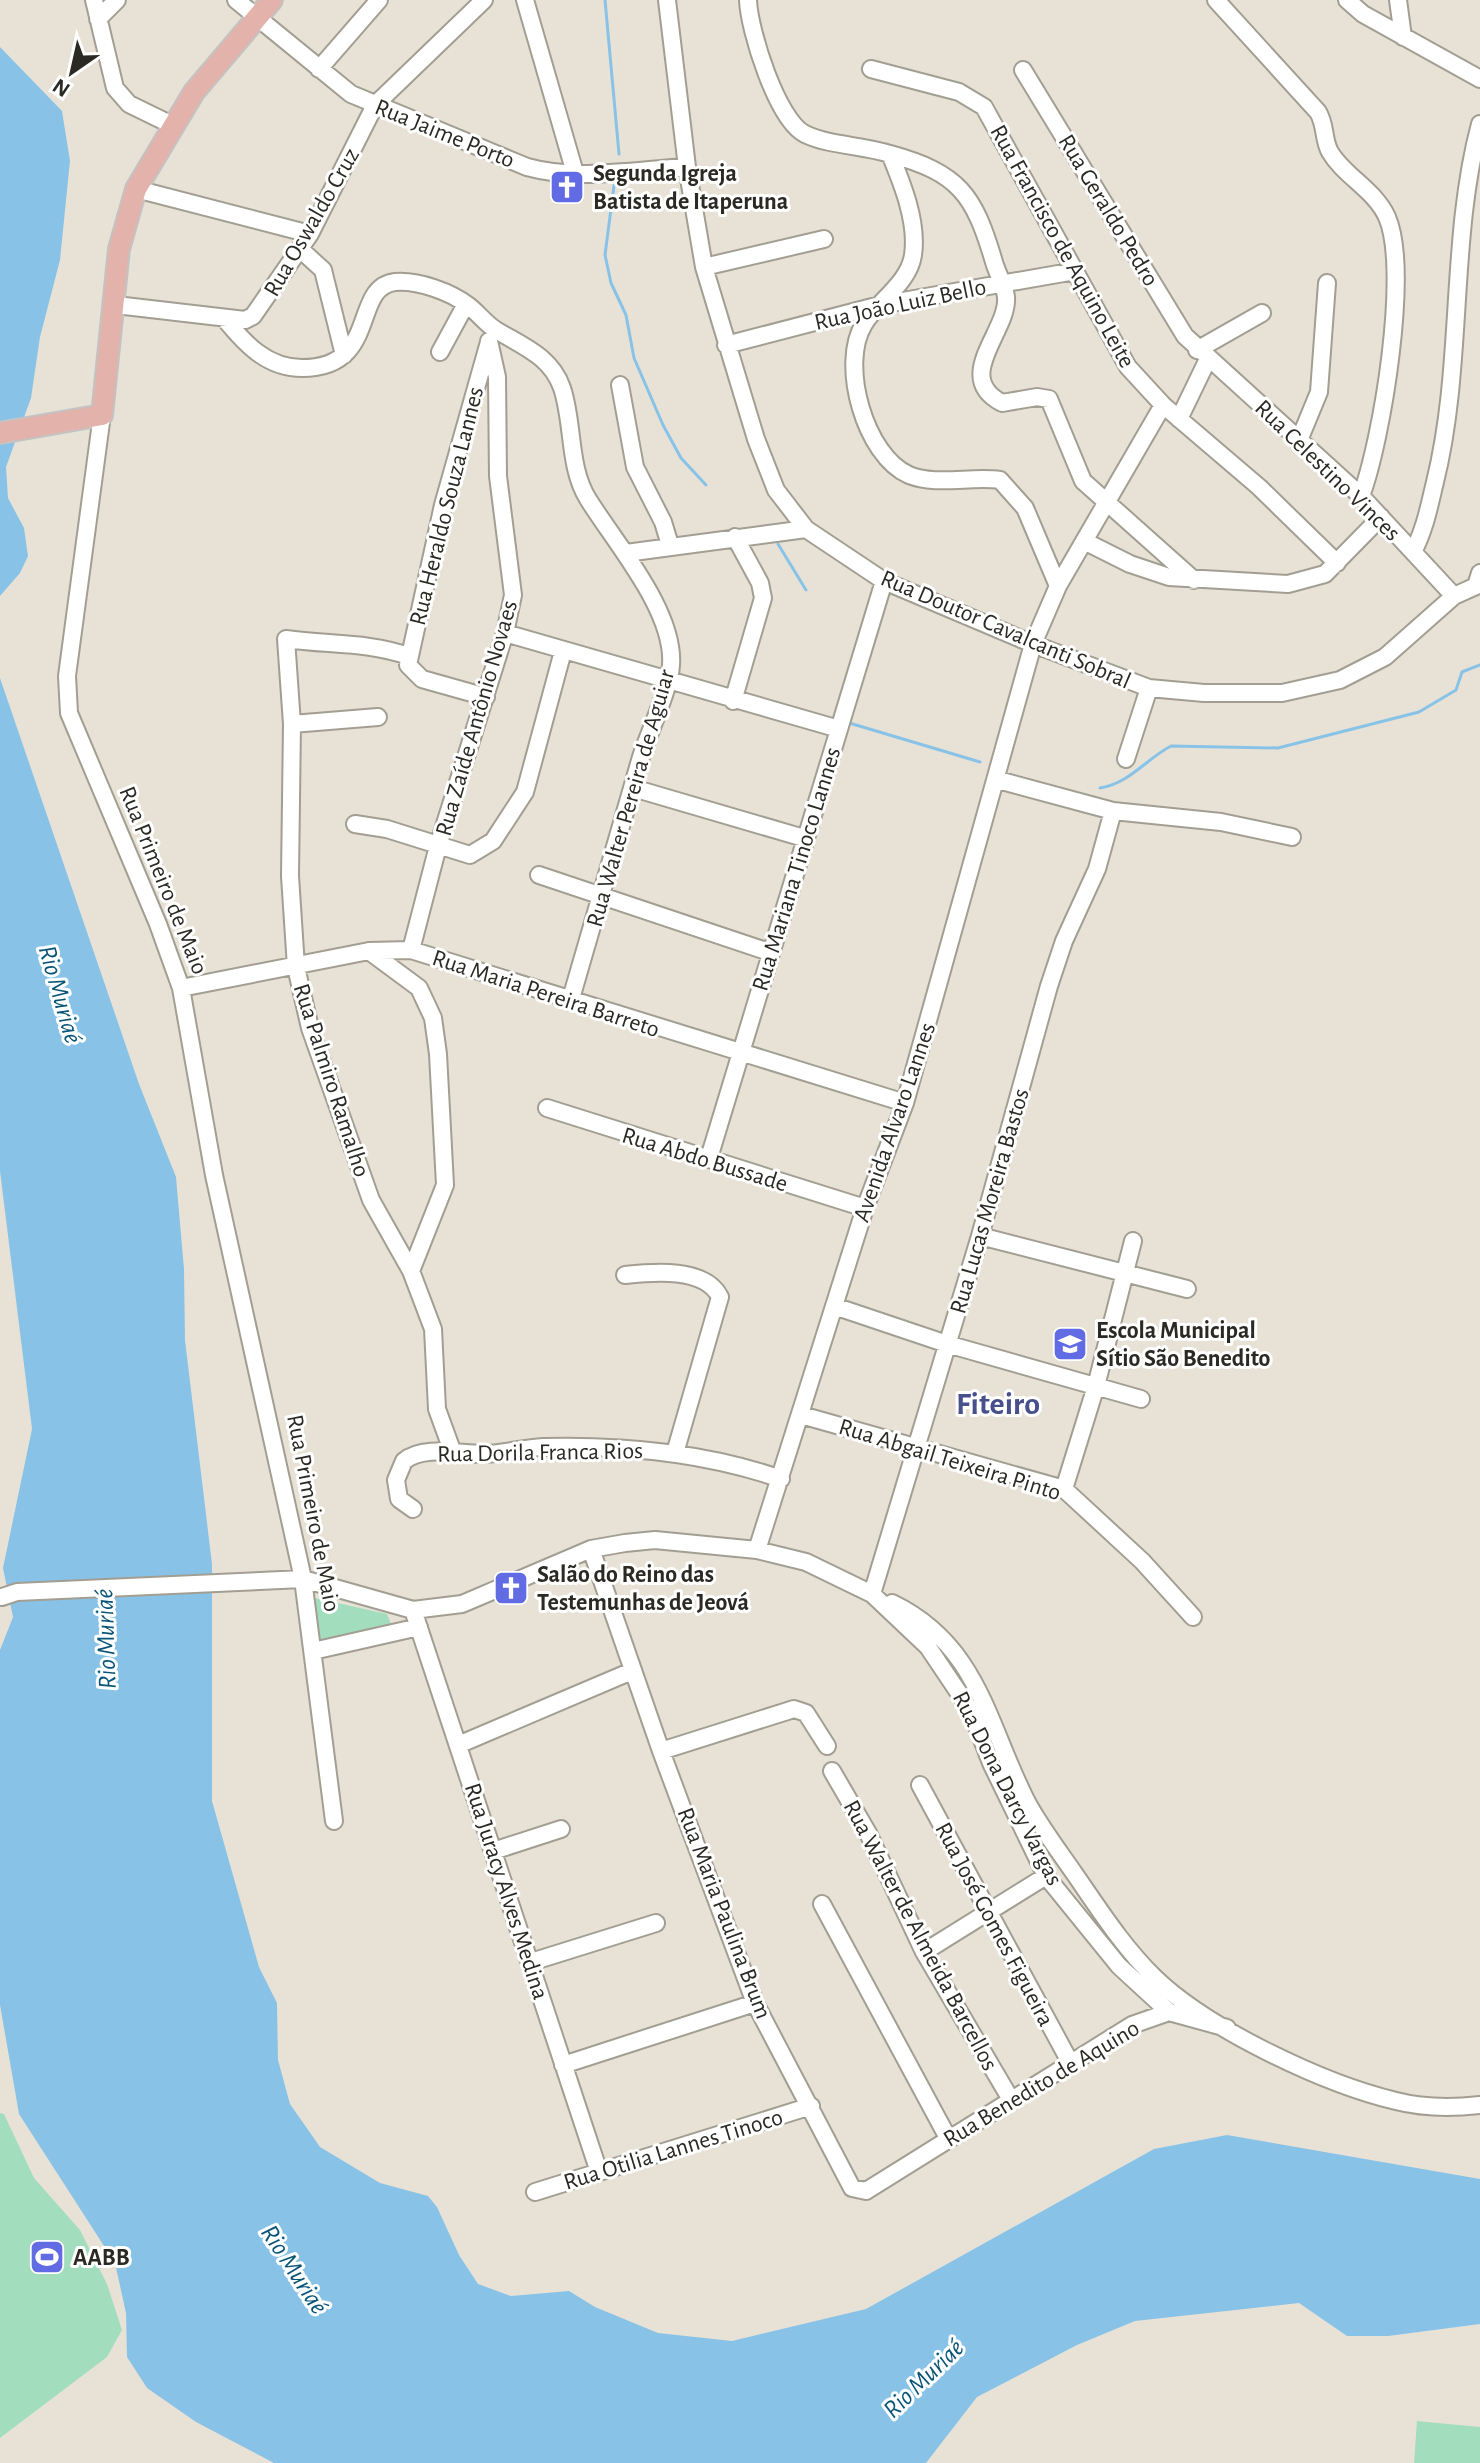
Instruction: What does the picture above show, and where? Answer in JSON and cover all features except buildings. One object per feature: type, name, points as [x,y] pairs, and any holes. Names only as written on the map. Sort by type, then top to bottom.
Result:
[{"type":"main road","name":"Rua Primeiro de Maio","points":[[102,415],[116,305],[119,249],[136,189],[194,92],[272,0]]},
{"type":"main road","points":[[0,433],[102,415]]},
{"type":"street","points":[[94,0],[111,79],[121,98],[172,125]]},
{"type":"street","points":[[98,19],[117,0]]},
{"type":"street","name":"Rua Jaime Porto","points":[[236,0],[351,94],[527,167],[549,173],[687,167]]},
{"type":"street","points":[[319,69],[379,0]]},
{"type":"street","name":"Rua Oswaldo Cruz","points":[[224,318],[245,320],[253,316],[305,241],[375,105],[484,0]]},
{"type":"street","points":[[525,0],[575,173]]},
{"type":"street","name":"Rua Doutor Cavalcanti Sobral","points":[[667,0],[687,167],[704,267],[726,345],[776,490],[806,529],[884,581],[1033,644],[1149,688],[1204,693],[1282,693],[1340,680],[1385,657],[1454,596],[1479,583]]},
{"type":"street","points":[[748,0],[753,32],[791,123],[810,136],[890,154],[938,170],[964,189],[1007,295],[982,360],[986,387],[1002,403],[1037,397],[1049,399],[1075,469],[1107,504],[1194,580]]},
{"type":"street","points":[[1216,0],[1318,112],[1327,131],[1329,151],[1377,203],[1392,234],[1397,270],[1383,400],[1377,446],[1361,496]]},
{"type":"street","points":[[1347,0],[1363,14],[1480,79]]},
{"type":"street","points":[[1398,0],[1403,37]]},
{"type":"street","name":"Rua Francisco de Aquino Leite","points":[[871,69],[959,92],[984,107],[1128,367],[1163,405],[1276,503],[1337,563]]},
{"type":"street","name":"Rua Geraldo Pedro","points":[[1023,70],[1185,336],[1203,354]]},
{"type":"street","points":[[1413,552],[1425,528],[1444,446],[1466,213],[1480,124]]},
{"type":"street","points":[[890,154],[904,187],[914,252],[911,266],[859,333],[855,352],[861,406],[881,455],[919,478],[1000,480],[1025,508],[1058,586]]},
{"type":"street","points":[[116,305],[224,318],[261,355],[284,368],[318,368],[335,363],[344,355],[323,270],[305,241],[136,189]]},
{"type":"street","points":[[704,267],[824,239]]},
{"type":"street","name":"Rua João Luiz Bello","points":[[726,345],[880,305],[1075,271]]},
{"type":"street","name":"Rua Walter Pereira de Aguiar","points":[[344,355],[360,332],[371,300],[382,285],[396,282],[420,285],[466,304],[491,335],[534,351],[554,372],[565,401],[578,474],[586,496],[626,553],[657,607],[671,655],[667,681],[570,1002]]},
{"type":"street","points":[[1300,438],[1319,392],[1327,283]]},
{"type":"street","points":[[440,352],[466,304]]},
{"type":"street","points":[[1179,419],[1203,354],[1262,313]]},
{"type":"street","name":"Rua Zaíde Antônio Novaes","points":[[411,950],[438,846],[505,633],[513,595],[513,573],[500,496],[499,398],[491,335]]},
{"type":"street","name":"Rua Heraldo Souza Lannes","points":[[486,697],[422,679],[408,665],[408,656],[446,494],[491,335]]},
{"type":"street","name":"Rua Celestino Vinces","points":[[1203,354],[1361,496],[1454,596]]},
{"type":"street","points":[[620,385],[635,467],[663,522],[670,545]]},
{"type":"street","name":"Avenida Alvaro Lannes","points":[[757,1550],[865,1208],[905,1103],[998,780],[1033,644],[1058,586],[1163,405]]},
{"type":"street","name":"Rua Primeiro de Maio","points":[[102,415],[67,676],[69,713],[158,924],[181,988],[214,1175],[303,1579],[334,1821]]},
{"type":"street","points":[[1084,541],[1140,568],[1194,580],[1288,584],[1325,574],[1381,517]]},
{"type":"street","points":[[626,553],[806,529]]},
{"type":"street","points":[[733,701],[763,598],[760,583],[735,537]]},
{"type":"street","name":"Rua Mariana Tinoco Lannes","points":[[709,1158],[884,581]]},
{"type":"street","points":[[505,633],[839,729]]},
{"type":"street","name":"Rua Palmiro Ramalho","points":[[408,656],[383,646],[344,647],[286,639],[292,724],[290,876],[296,967],[310,1028],[371,1200],[411,1271],[433,1329],[436,1400],[441,1425],[453,1453]]},
{"type":"street","points":[[355,824],[387,829],[463,854],[476,853],[493,841],[518,807],[563,651]]},
{"type":"street","points":[[1126,759],[1149,688]]},
{"type":"street","points":[[292,724],[378,717]]},
{"type":"street","points":[[998,780],[1113,811],[1221,822],[1292,837]]},
{"type":"street","points":[[633,788],[804,838]]},
{"type":"street","name":"Rua Lucas Moreira Bastos","points":[[872,1594],[980,1236],[1049,986],[1064,941],[1097,869],[1113,811]]},
{"type":"street","points":[[539,875],[769,952]]},
{"type":"street","name":"Rua Maria Pereira Barreto","points":[[181,988],[369,951],[411,950],[739,1055],[905,1103]]},
{"type":"street","points":[[369,951],[419,988],[433,1018],[438,1054],[445,1185],[411,1271]]},
{"type":"street","name":"Rua Abdo Bussade","points":[[547,1108],[865,1208]]},
{"type":"street","points":[[980,1236],[1187,1289]]},
{"type":"street","points":[[1064,1489],[1096,1386],[1133,1241]]},
{"type":"street","points":[[625,1275],[680,1275],[710,1285],[720,1297],[675,1453]]},
{"type":"street","points":[[834,1306],[947,1344],[1141,1399]]},
{"type":"street","name":"Rua Abgail Teixeira Pinto","points":[[801,1415],[1064,1489],[1142,1561],[1193,1617]]},
{"type":"street","name":"Rua Dorila Franca Rios","points":[[413,1509],[399,1499],[396,1489],[404,1461],[418,1453],[482,1454],[575,1447],[675,1453],[719,1460],[781,1479]]},
{"type":"street","name":"Rua Dona Darcy Vargas","points":[[5,1596],[303,1579],[413,1610],[462,1604],[591,1549],[655,1540],[757,1550],[806,1562],[872,1594],[928,1647],[959,1689],[1046,1876],[1119,1966],[1169,2012]]},
{"type":"street","name":"Rua Maria Paulina Brum","points":[[591,1549],[632,1671],[755,2003],[852,2188],[866,2191]]},
{"type":"street","points":[[872,1594],[931,1624],[946,1640],[979,1692],[1028,1803],[1118,1938],[1156,1979],[1227,2028],[1305,2069],[1397,2102],[1434,2106],[1480,2105]]},
{"type":"street","name":"Rua Juracy Alves Medina","points":[[413,1610],[599,2172]]},
{"type":"street","points":[[313,1651],[419,1627]]},
{"type":"street","points":[[458,1745],[632,1671]]},
{"type":"street","points":[[661,1751],[794,1709],[806,1713],[827,1746]]},
{"type":"street","name":"Rua Walter de Almeida Barcellos","points":[[832,1771],[868,1833],[924,1952],[1010,2098]]},
{"type":"street","name":"Rua José Gomes Figueira","points":[[920,1785],[1070,2062]]},
{"type":"street","points":[[493,1851],[561,1829]]},
{"type":"street","points":[[924,1952],[1046,1876]]},
{"type":"street","points":[[822,1904],[948,2138]]},
{"type":"street","points":[[531,1962],[656,1923]]},
{"type":"street","points":[[563,2065],[755,2003]]},
{"type":"street","name":"Rua Benedito de Aquino","points":[[866,2191],[1010,2098],[1132,2025],[1169,2012],[1227,2028]]},
{"type":"street","name":"Rua Otilia Lannes Tinoco","points":[[535,2192],[811,2106]]},
{"type":"green space","points":[[315,1598],[387,1614],[391,1624],[384,1631],[322,1643],[316,1639],[309,1607]]},
{"type":"green space","name":"AABB","points":[[0,2113],[4,2114],[34,2178],[80,2230],[107,2284],[122,2330],[107,2357],[0,2438]]},
{"type":"green space","points":[[1417,2421],[1480,2427],[1480,2463],[1414,2463]]},
{"type":"water","points":[[0,47],[62,111],[70,161],[60,260],[40,337],[31,398],[6,467],[8,498],[24,528],[28,556],[20,573],[0,596]]},
{"type":"water","name":"Rio Muriaé","points":[[0,678],[139,1084],[176,1177],[184,1269],[185,1340],[212,1564],[212,1801],[259,1967],[277,2003],[278,2060],[290,2104],[320,2147],[380,2183],[428,2196],[478,2284],[511,2296],[569,2291],[595,2307],[658,2333],[732,2341],[866,2309],[1154,2149],[1227,2135],[1480,2179],[1480,2324],[1388,2336],[1347,2336],[1299,2303],[1135,2321],[1077,2345],[977,2397],[926,2463],[274,2463],[196,2422],[147,2388],[127,2357],[126,2313],[115,2263],[19,2114],[0,2005],[0,1650],[13,1617],[3,1568],[32,1429],[0,1171]]},
{"type":"waterway","points":[[605,0],[619,154]]},
{"type":"waterway","points":[[615,178],[605,255],[611,283],[626,315],[634,358],[663,425],[681,458],[706,485]]},
{"type":"waterway","points":[[778,544],[806,590]]},
{"type":"waterway","points":[[1100,788],[1129,776],[1171,746],[1278,748],[1419,712],[1456,690],[1462,672],[1480,665]]},
{"type":"waterway","points":[[846,722],[980,762]]},
{"type":"place","name":"Segunda Igreja Batista de Itaperuna","points":[[567,187]]},
{"type":"place","name":"Escola Municipal Sítio São Benedito","points":[[1070,1344]]},
{"type":"place","name":"Salão do Reino das Testemunhas de Jeová","points":[[511,1588]]},
{"type":"place","name":"AABB","points":[[47,2257]]},
{"type":"district","name":"Fiteiro","points":[[998,1403]]}]
